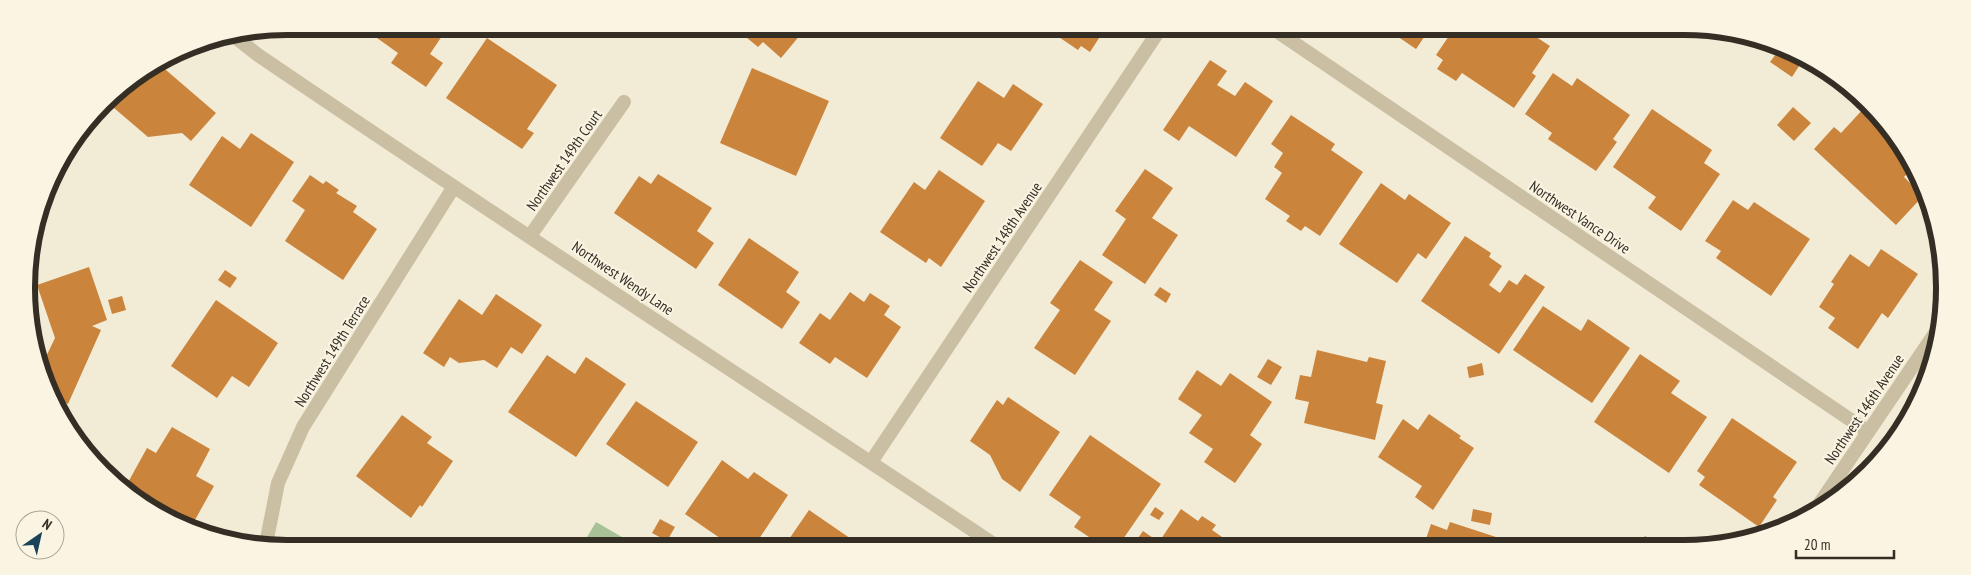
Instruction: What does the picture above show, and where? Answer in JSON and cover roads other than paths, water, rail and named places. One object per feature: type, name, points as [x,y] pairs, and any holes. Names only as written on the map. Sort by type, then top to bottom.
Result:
[{"type":"street","name":"Northwest 148th Avenue","points":[[871,462],[1156,35]]},
{"type":"street","name":"Northwest Vance Drive","points":[[1282,35],[1867,431]]},
{"type":"street","name":"Northwest Wendy Lane","points":[[239,40],[453,188],[530,236],[988,540]]},
{"type":"street","name":"Northwest 149th Court","points":[[530,236],[624,102]]},
{"type":"street","name":"Northwest 149th Terrace","points":[[267,539],[278,483],[303,427],[453,188]]},
{"type":"street","name":"Northwest 146th Avenue","points":[[1825,497],[1867,431],[1930,340]]}]
